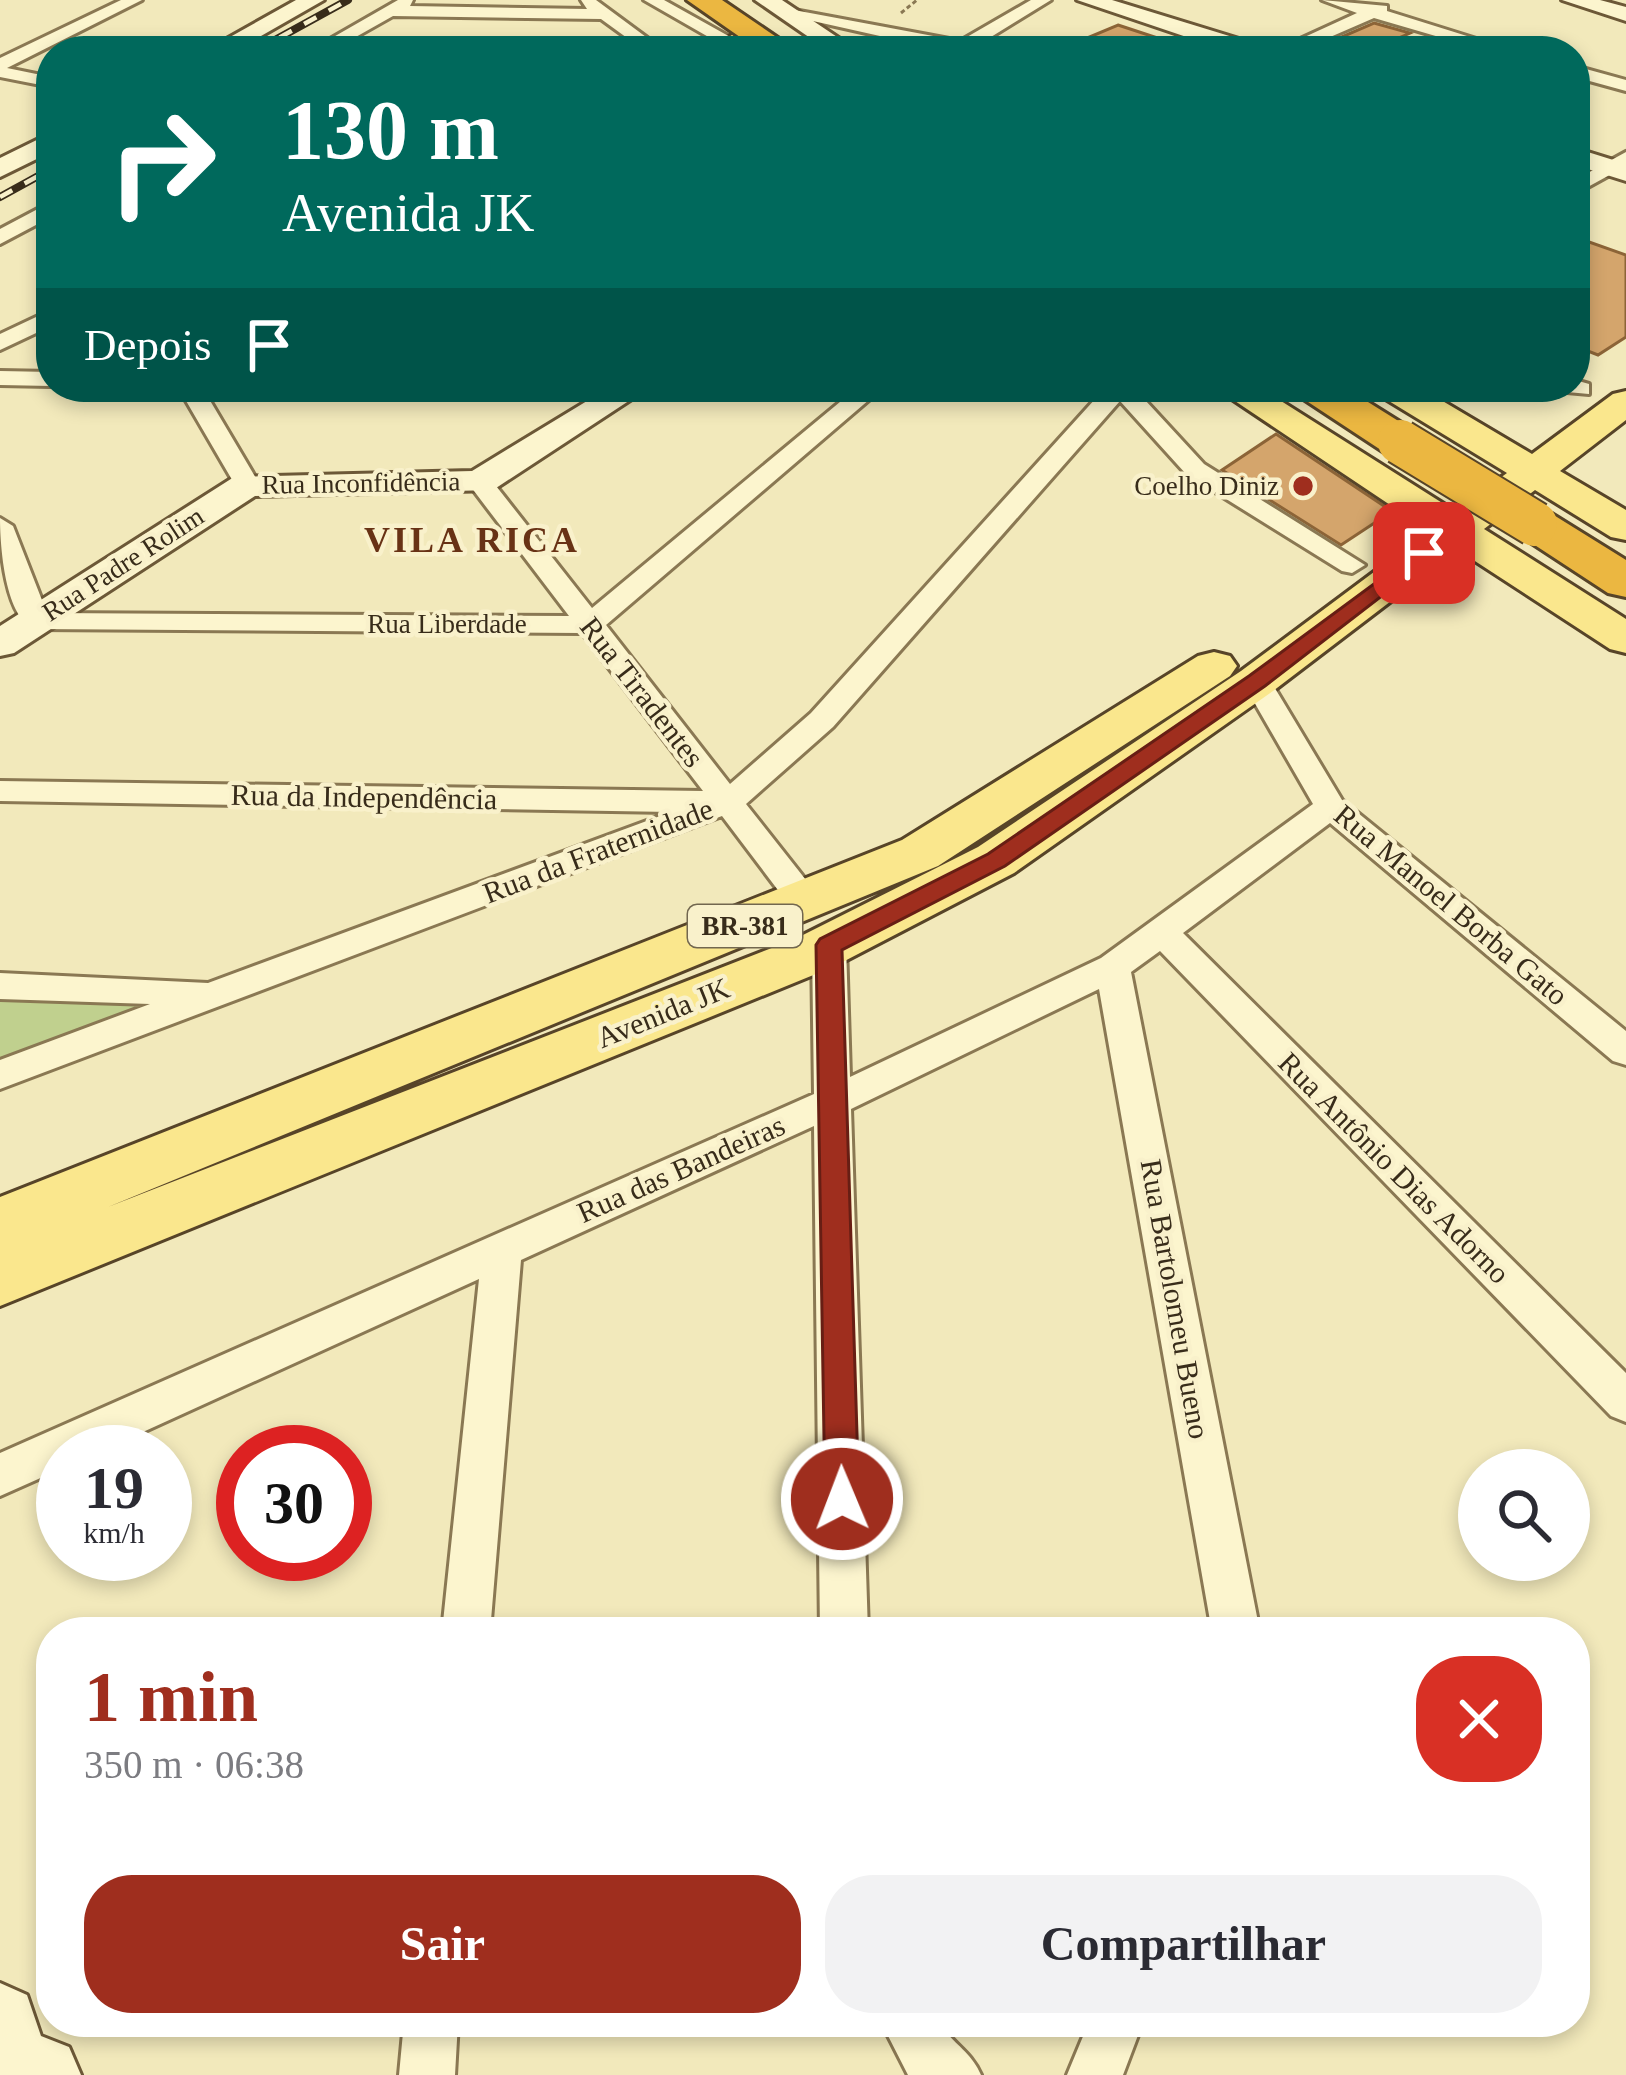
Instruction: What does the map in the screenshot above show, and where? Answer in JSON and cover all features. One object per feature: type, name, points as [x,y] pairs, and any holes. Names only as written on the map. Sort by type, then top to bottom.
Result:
[{"type":"highway","points":[[717,24],[745,36]]},
{"type":"highway","points":[[1337,402],[1626,582]]},
{"type":"main road","name":"Avenida JK","points":[[0,1224],[996,860],[1257,681],[1442,517],[1607,393]]},
{"type":"main road","points":[[1257,402],[1626,639]]},
{"type":"main road","points":[[1417,402],[1626,528]]},
{"type":"main road","name":"Avenida JK","points":[[0,1279],[817,924],[1217,663],[1352,565],[1442,517]]},
{"type":"street","points":[[54,36],[99,9],[134,0]]},
{"type":"street","points":[[245,36],[313,0]]},
{"type":"street","points":[[344,36],[409,0]]},
{"type":"street","points":[[585,0],[635,36]]},
{"type":"street","points":[[652,0],[717,24]]},
{"type":"street","points":[[988,36],[1042,0]]},
{"type":"street","points":[[1088,0],[1204,36]]},
{"type":"street","points":[[1330,0],[1454,36]]},
{"type":"street","points":[[1319,36],[1400,0]]},
{"type":"street","points":[[1573,0],[1626,14]]},
{"type":"street","points":[[786,6],[913,36]]},
{"type":"street","points":[[786,6],[827,36]]},
{"type":"street","points":[[386,11],[603,14]]},
{"type":"street","points":[[0,68],[36,47]]},
{"type":"street","points":[[0,68],[36,78]]},
{"type":"street","points":[[1590,75],[1626,86]]},
{"type":"street","points":[[0,169],[36,149]]},
{"type":"street","points":[[1590,159],[1620,166]]},
{"type":"street","points":[[1590,181],[1620,166]]},
{"type":"street","points":[[0,238],[36,217]]},
{"type":"street","points":[[0,344],[36,325]]},
{"type":"street","points":[[0,378],[36,379]]},
{"type":"street","name":"Rua Inconfidência","points":[[199,402],[247,485],[480,482],[609,402]]},
{"type":"street","points":[[589,625],[854,402]]},
{"type":"street","name":"Rua da Fraternidade","points":[[0,1075],[729,802],[821,720],[1106,402]]},
{"type":"street","points":[[1133,402],[1195,470],[1352,565]]},
{"type":"street","name":"Rua Tiradentes","points":[[480,482],[729,802],[817,924]]},
{"type":"street","name":"Rua Padre Rolim","points":[[0,644],[247,485]]},
{"type":"street","points":[[0,526],[36,621]]},
{"type":"street","name":"Rua Liberdade","points":[[36,621],[589,625]]},
{"type":"street","name":"Rua Manoel Borba Gato","points":[[1257,681],[1331,807],[1626,1052]]},
{"type":"street","name":"Rua da Independência","points":[[0,791],[729,802]]},
{"type":"street","name":"Rua das Bandeiras","points":[[0,1475],[834,1102],[1113,967],[1331,807]]},
{"type":"street","points":[[817,924],[834,1102],[844,1617]]},
{"type":"street","name":"Rua Antônio Dias Adorno","points":[[1163,933],[1626,1402]]},
{"type":"street","name":"Rua Bartolomeu Bueno","points":[[1113,967],[1233,1617]]},
{"type":"street","points":[[0,986],[218,993]]},
{"type":"street","points":[[467,1617],[502,1247]]},
{"type":"street","points":[[427,2075],[430,2037]]},
{"type":"street","points":[[917,2037],[929,2057],[953,2075]]},
{"type":"street","points":[[1095,2075],[1110,2037]]},
{"type":"green space","points":[[0,998],[185,1000],[0,1067]]},
{"type":"building","points":[[1374,23],[1410,33],[1403,36],[1344,36]]},
{"type":"building","points":[[1118,25],[1152,36],[1092,36]]},
{"type":"building","points":[[1590,242],[1626,255],[1626,337],[1598,355],[1590,352]]},
{"type":"building","name":"Coelho Diniz","points":[[1276,434],[1387,508],[1388,514],[1341,545],[1222,470]]},
{"type":"railway","points":[[282,36],[348,0]]},
{"type":"railway","points":[[0,197],[36,177]]},
{"type":"place","name":"Coelho Diniz","points":[[1303,486]]},
{"type":"district","name":"VILA RICA","points":[[472,539]]},
{"type":"route","points":[[842,1499],[829,945],[996,860],[1257,681],[1424,553]]}]
